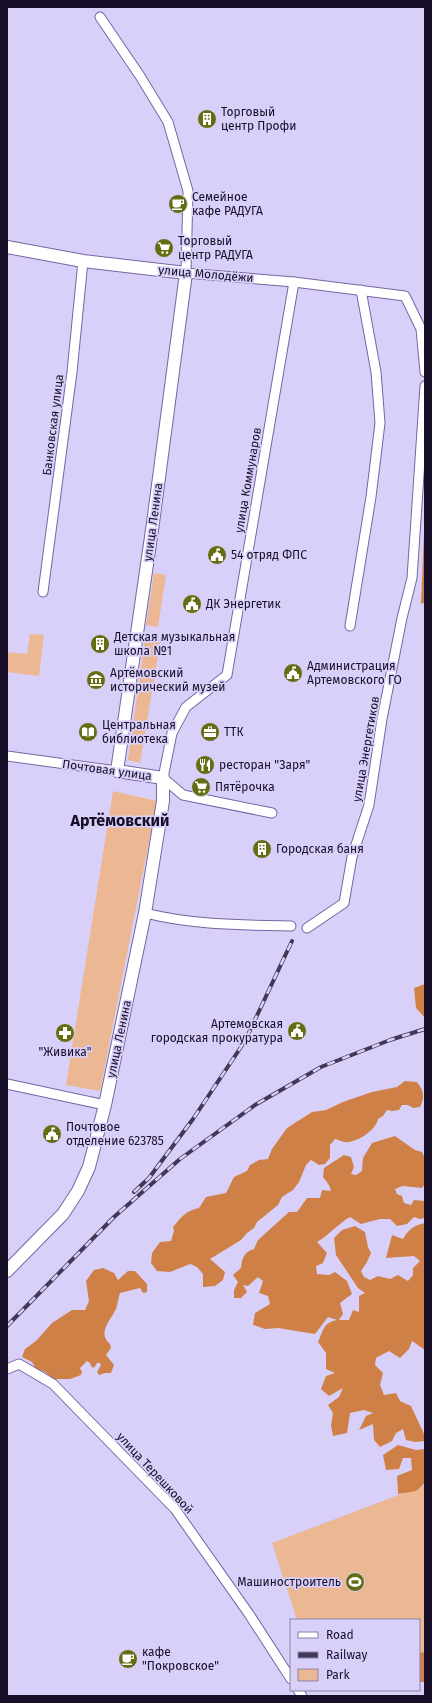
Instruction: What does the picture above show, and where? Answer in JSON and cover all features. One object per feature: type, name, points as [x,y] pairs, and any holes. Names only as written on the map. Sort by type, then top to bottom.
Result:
[{"type":"street","points":[[100,17],[140,76],[168,122],[188,191],[186,273]]},
{"type":"street","name":"улица Молодёжи","points":[[7,247],[83,261],[186,273],[294,282],[405,296],[421,329],[425,372]]},
{"type":"street","name":"Банковская улица","points":[[43,592],[72,372],[83,261]]},
{"type":"street","name":"улица Ленина","points":[[117,771],[153,523],[186,273]]},
{"type":"street","name":"улица Коммунаров","points":[[163,778],[172,734],[186,707],[227,675],[294,282]]},
{"type":"street","points":[[350,626],[371,497],[380,423],[376,372],[361,290]]},
{"type":"street","name":"улица Энергетиков","points":[[307,928],[344,903],[352,857],[369,805],[383,712],[402,618],[412,578],[425,386]]},
{"type":"street","name":"Почтовая улица","points":[[7,756],[163,778],[183,795],[272,813]]},
{"type":"street","name":"улица Ленина","points":[[7,1270],[63,1214],[78,1191],[89,1167],[105,1105],[145,913],[163,801],[163,778]]},
{"type":"street","points":[[145,913],[168,918],[219,925],[291,926]]},
{"type":"street","points":[[7,1084],[105,1105]]},
{"type":"street","name":"улица Терешковой","points":[[7,1369],[19,1364],[53,1384],[175,1509],[249,1614],[290,1677]]},
{"type":"green space","points":[[154,573],[166,575],[158,627],[146,625]]},
{"type":"green space","points":[[30,634],[44,635],[39,676],[7,672],[7,652],[27,654]]},
{"type":"green space","points":[[145,639],[160,643],[140,763],[128,760]]},
{"type":"green space","points":[[113,791],[157,801],[100,1091],[66,1085]]},
{"type":"green space","name":"Машиностроитель","points":[[425,1485],[425,1662],[420,1664],[420,1619],[297,1619],[272,1543]]},
{"type":"shaded area","points":[[425,509],[425,602],[421,604]]},
{"type":"shaded area","points":[[425,984],[425,1018],[416,1008],[414,988]]},
{"type":"shaded area","points":[[405,1081],[417,1082],[421,1088],[423,1100],[420,1107],[413,1108],[408,1105],[402,1105],[399,1110],[387,1110],[383,1116],[378,1119],[371,1131],[357,1140],[343,1142],[335,1139],[330,1145],[330,1158],[325,1164],[319,1165],[311,1160],[306,1165],[299,1182],[293,1190],[282,1197],[278,1205],[257,1222],[254,1228],[241,1240],[210,1259],[225,1272],[223,1280],[215,1286],[203,1287],[203,1274],[197,1267],[190,1264],[170,1272],[157,1271],[151,1263],[152,1253],[160,1242],[171,1241],[174,1231],[173,1227],[182,1217],[191,1210],[199,1208],[206,1197],[226,1193],[234,1177],[247,1171],[250,1165],[259,1160],[268,1159],[272,1149],[287,1128],[312,1112],[326,1110],[343,1102],[372,1092],[397,1087]]},
{"type":"shaded area","points":[[395,1136],[415,1150],[422,1152],[425,1158],[425,1184],[422,1188],[403,1186],[395,1189],[397,1194],[402,1196],[404,1203],[411,1205],[414,1200],[425,1201],[425,1218],[420,1219],[414,1217],[407,1224],[397,1226],[390,1219],[380,1219],[361,1224],[350,1217],[317,1242],[327,1253],[323,1263],[316,1266],[317,1274],[329,1275],[335,1272],[347,1281],[352,1294],[340,1303],[343,1314],[339,1320],[349,1320],[353,1310],[359,1312],[359,1296],[365,1293],[358,1288],[336,1255],[334,1238],[342,1230],[355,1226],[365,1232],[368,1247],[371,1253],[361,1271],[364,1277],[370,1280],[378,1276],[390,1279],[398,1275],[408,1281],[413,1275],[413,1268],[420,1261],[414,1256],[386,1258],[392,1235],[403,1239],[412,1228],[425,1223],[425,1350],[412,1341],[409,1349],[400,1358],[389,1351],[376,1358],[375,1365],[383,1373],[380,1385],[384,1395],[396,1393],[400,1401],[411,1406],[425,1436],[425,1441],[415,1442],[406,1440],[403,1429],[396,1433],[392,1441],[380,1447],[374,1440],[373,1424],[359,1430],[366,1416],[373,1413],[364,1410],[350,1413],[347,1433],[333,1436],[331,1425],[333,1413],[328,1405],[339,1397],[343,1388],[329,1396],[321,1389],[326,1376],[335,1373],[326,1369],[326,1353],[318,1342],[326,1325],[337,1320],[328,1317],[315,1334],[278,1328],[265,1329],[253,1325],[255,1313],[270,1304],[268,1296],[259,1293],[263,1281],[258,1277],[248,1286],[243,1285],[247,1292],[241,1298],[234,1298],[234,1290],[238,1282],[233,1275],[241,1268],[243,1258],[254,1249],[258,1240],[289,1212],[297,1212],[307,1198],[320,1198],[322,1190],[331,1191],[329,1185],[323,1177],[324,1168],[344,1155],[351,1157],[354,1167],[351,1174],[356,1175],[362,1171],[363,1158],[372,1143]]},
{"type":"shaded area","points":[[103,1268],[114,1273],[118,1280],[128,1271],[135,1271],[147,1284],[147,1292],[143,1293],[140,1288],[120,1293],[116,1309],[108,1322],[105,1336],[111,1348],[106,1355],[114,1365],[111,1373],[99,1375],[97,1372],[101,1365],[100,1363],[97,1363],[94,1368],[87,1361],[80,1368],[82,1372],[81,1375],[70,1379],[53,1379],[45,1372],[36,1369],[32,1362],[22,1357],[25,1349],[36,1341],[52,1323],[72,1310],[85,1310],[89,1301],[86,1281],[94,1270]]},
{"type":"shaded area","points":[[398,1445],[416,1450],[425,1449],[425,1483],[416,1491],[398,1494],[397,1476],[412,1470],[411,1458],[403,1458],[399,1469],[386,1470],[383,1455]]},
{"type":"shaded area","points":[[425,1652],[425,1682],[420,1682],[420,1653]]},
{"type":"railway","points":[[134,1192],[149,1178],[193,1119],[245,1041],[292,941]]},
{"type":"railway","points":[[7,1326],[114,1217],[180,1159],[255,1105],[321,1067],[390,1040],[425,1029]]},
{"type":"place","name":"Торговый центр Профи","points":[[207,119]]},
{"type":"place","name":"Семейное кафе РАДУГА","points":[[178,204]]},
{"type":"place","name":"Торговый центр РАДУГА","points":[[164,248]]},
{"type":"place","name":"54 отряд ФПС","points":[[217,555]]},
{"type":"place","name":"ДК Энергетик","points":[[192,604]]},
{"type":"place","name":"Детская музыкальная школа №1","points":[[100,644]]},
{"type":"place","name":"Администрация Артемовского ГО","points":[[293,673]]},
{"type":"place","name":"Артёмовский исторический музей","points":[[96,680]]},
{"type":"place","name":"Центральная библиотека","points":[[88,732]]},
{"type":"place","name":"ТТК","points":[[210,732]]},
{"type":"place","name":"ресторан \"Заря\"","points":[[205,765]]},
{"type":"place","name":"Пятёрочка","points":[[201,787]]},
{"type":"place","name":"Городская баня","points":[[262,849]]},
{"type":"place","name":"Артемовская городская прокуратура","points":[[297,1031]]},
{"type":"place","name":"\"Живика\"","points":[[65,1033]]},
{"type":"place","name":"Почтовое отделение 623785","points":[[52,1134]]},
{"type":"place","name":"Машиностроитель","points":[[355,1582]]},
{"type":"place","name":"кафе \"Покровское\"","points":[[128,1659]]},
{"type":"district","name":"Артёмовский","points":[[120,820]]}]
